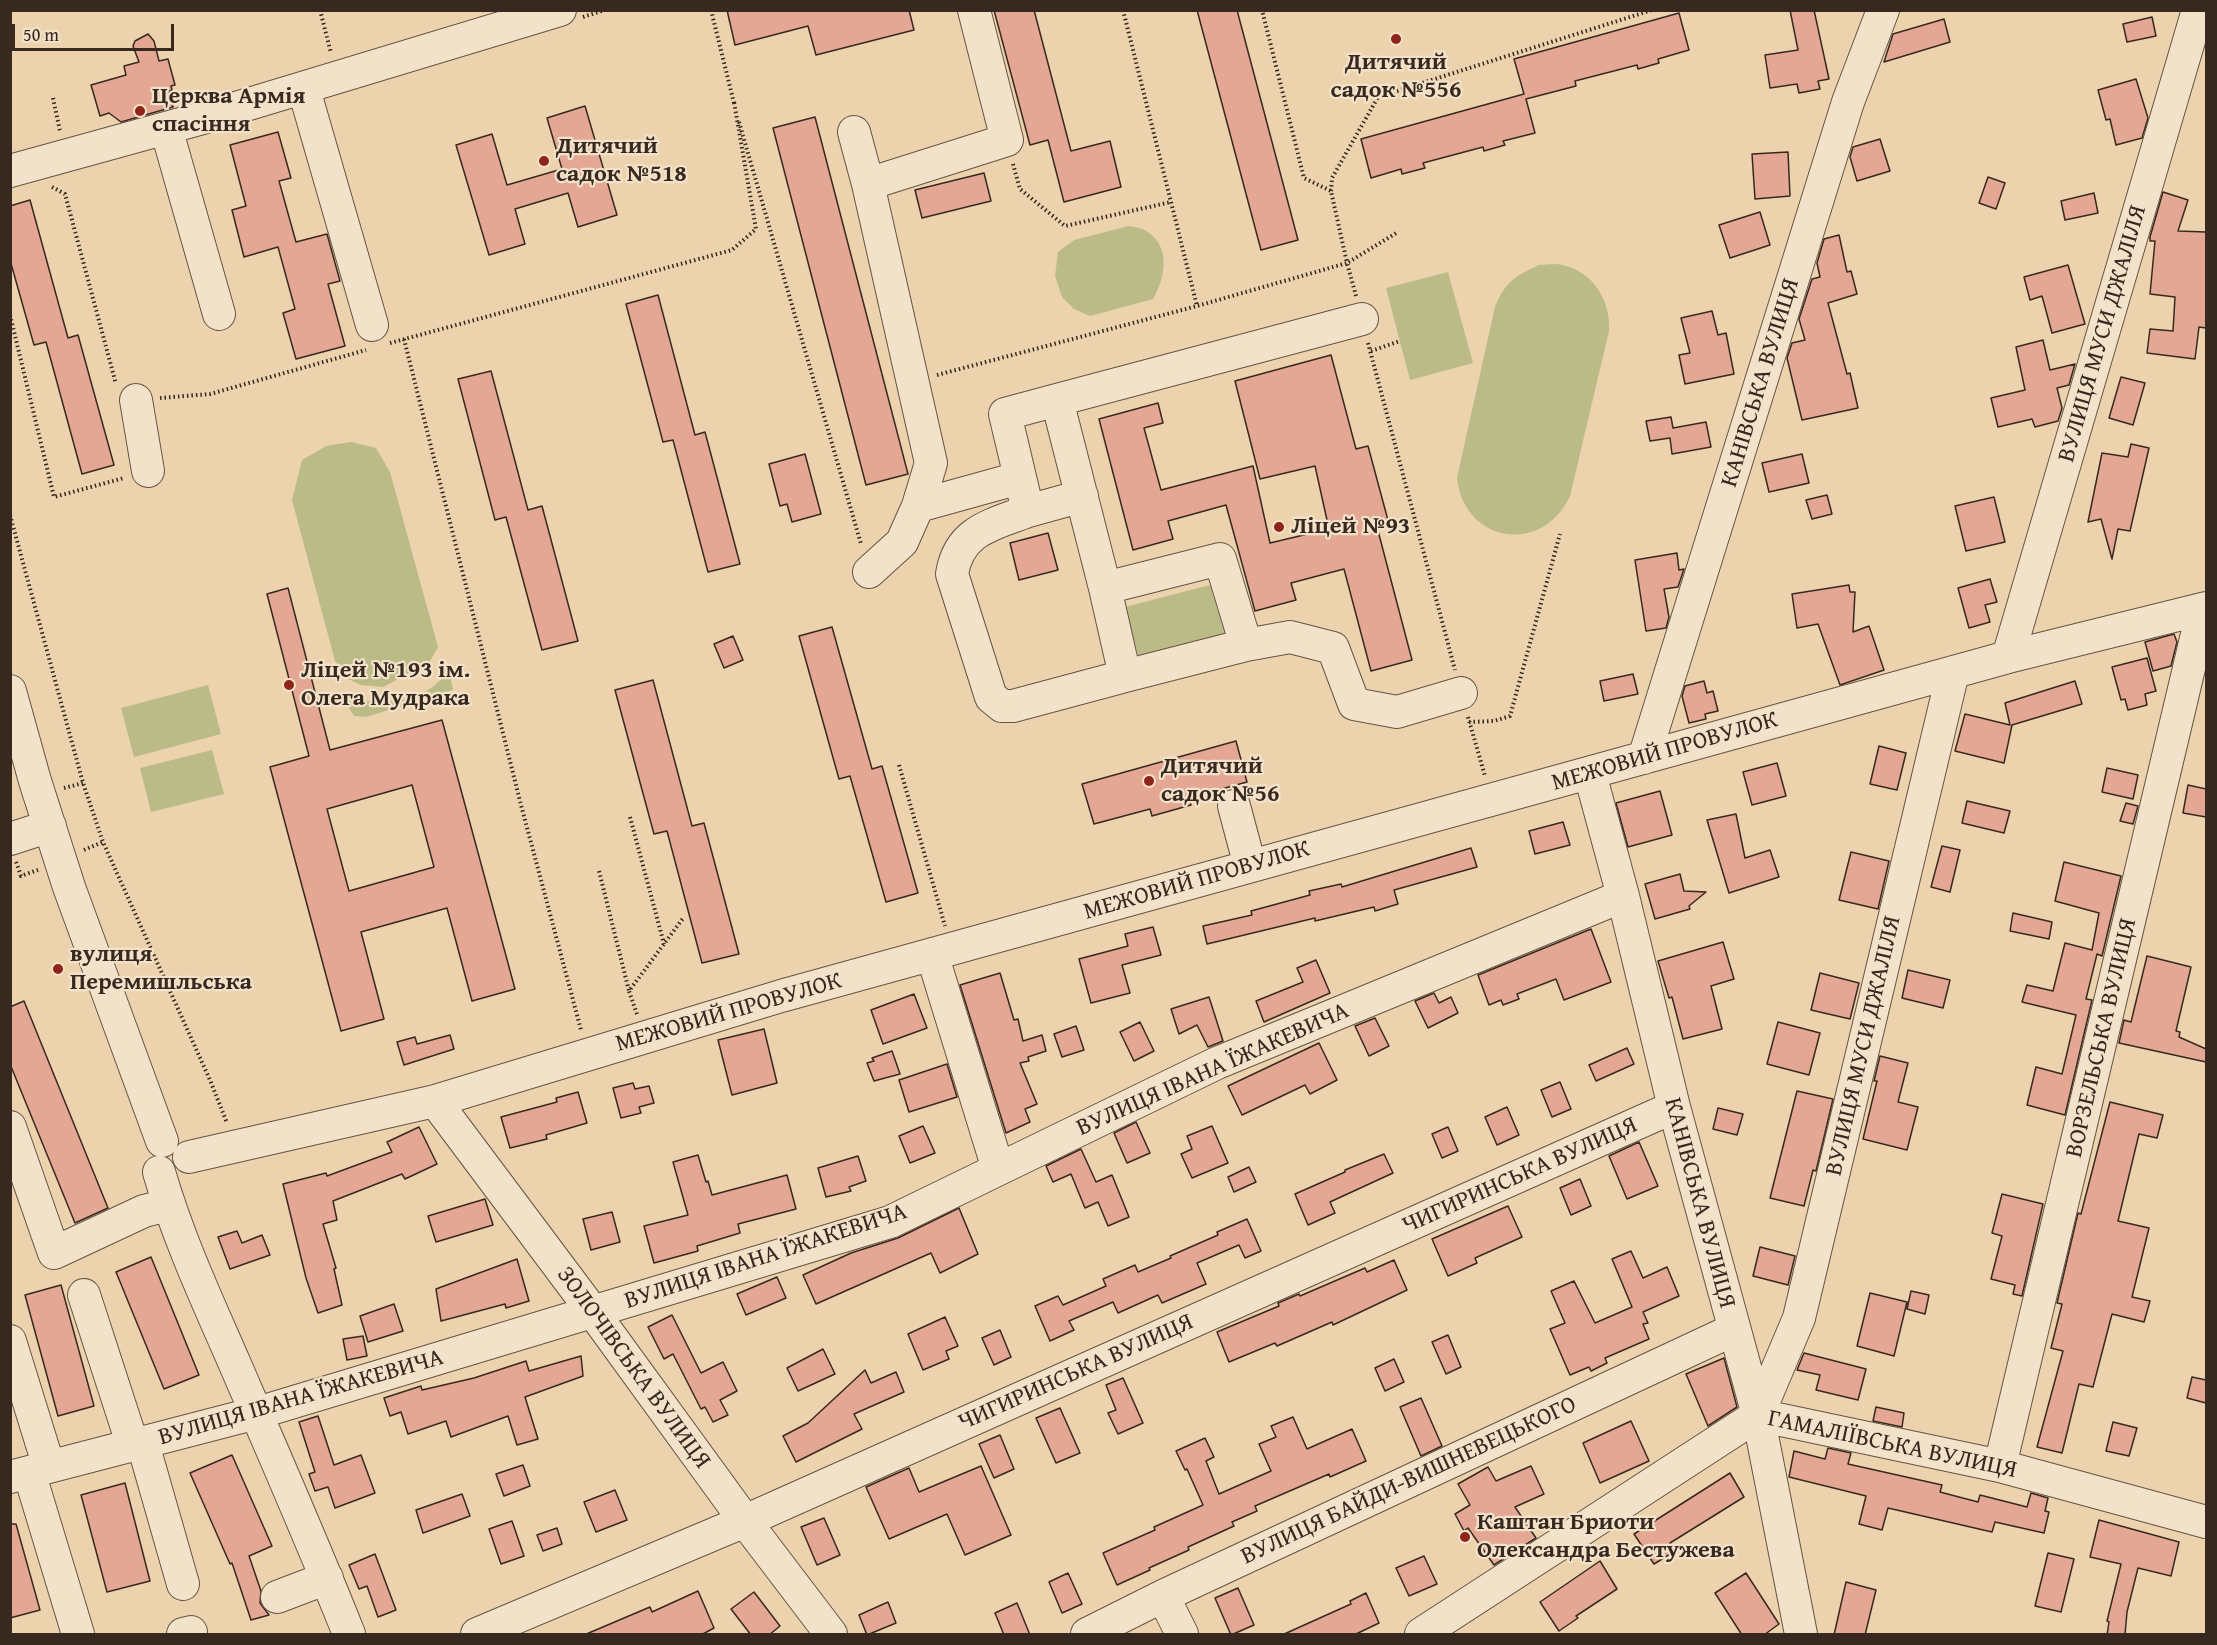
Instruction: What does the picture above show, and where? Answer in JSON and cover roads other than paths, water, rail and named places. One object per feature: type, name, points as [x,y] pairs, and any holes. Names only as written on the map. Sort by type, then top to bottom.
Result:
[{"type":"street","points":[[10,171],[166,128],[560,10]]},
{"type":"street","points":[[868,184],[1007,140],[974,10]]},
{"type":"street","name":"КАНІВСЬКА ВУЛИЦЯ","points":[[1644,758],[1848,102],[1883,10]]},
{"type":"street","name":"ВУЛИЦЯ МУСИ ДЖАЛІЛЯ","points":[[2008,657],[2198,10]]},
{"type":"street","points":[[307,100],[376,339]]},
{"type":"street","points":[[166,128],[219,314]]},
{"type":"street","points":[[854,132],[868,184],[931,463],[918,506],[902,542],[869,572]]},
{"type":"street","points":[[1028,511],[1005,414],[1362,319]]},
{"type":"street","points":[[126,395],[148,471]]},
{"type":"street","points":[[1058,400],[1125,676]]},
{"type":"street","points":[[918,506],[1019,478]]},
{"type":"street","points":[[1082,496],[1028,511],[972,534],[962,545],[954,560],[952,574],[991,697],[1002,706],[1013,706],[1246,645],[1290,637],[1333,648],[1354,704],[1397,712],[1465,708]]},
{"type":"street","points":[[1105,588],[1220,559],[1246,645]]},
{"type":"street","name":"МЕЖОВИЙ ПРОВУЛОК","points":[[189,1157],[435,1101],[940,945],[1250,866],[2008,657],[2205,609]]},
{"type":"street","name":"ВОРЗЕЛЬСЬКА ВУЛИЦЯ","points":[[2000,1466],[2205,609]]},
{"type":"street","name":"ВУЛИЦЯ МУСИ ДЖАЛІЛЯ","points":[[1758,1415],[1798,1318],[1953,672]]},
{"type":"street","points":[[10,691],[69,887],[162,1142]]},
{"type":"street","name":"КАНІВСЬКА ВУЛИЦЯ","points":[[1590,774],[1623,896],[1674,1107],[1758,1415],[1801,1635]]},
{"type":"street","points":[[1234,806],[1250,866]]},
{"type":"street","points":[[10,839],[50,826]]},
{"type":"street","name":"ВУЛИЦЯ ІВАНА ЇЖАКЕВИЧА","points":[[29,1472],[256,1413],[890,1222],[1217,1063],[1623,896]]},
{"type":"street","points":[[940,945],[998,1169]]},
{"type":"street","name":"ЗОЛОЧІВСЬКА ВУЛИЦЯ","points":[[435,1101],[831,1635]]},
{"type":"street","name":"ЧИГИРИНСЬКА ВУЛИЦЯ","points":[[477,1635],[745,1521],[1674,1107]]},
{"type":"street","points":[[10,1127],[54,1253],[144,1210],[168,1205]]},
{"type":"street","points":[[159,1172],[164,1175],[176,1175],[186,1168],[188,1151],[180,1142],[168,1139],[162,1142],[153,1150],[153,1162],[159,1172],[168,1205],[327,1578],[349,1635]]},
{"type":"street","points":[[84,1295],[138,1445],[183,1584]]},
{"type":"street","name":"ВУЛИЦЯ БАЙДИ-ВИШНЕВЕЦЬКОГО","points":[[1087,1635],[1163,1596],[1733,1330]]},
{"type":"street","points":[[10,1341],[29,1472],[78,1635]]},
{"type":"street","name":"ГАМАЛІЇВСЬКА ВУЛИЦЯ","points":[[1421,1635],[1758,1415],[2000,1466],[2206,1522]]},
{"type":"street","points":[[277,1597],[327,1578]]},
{"type":"street","points":[[1163,1596],[1182,1635]]},
{"type":"place","name":"Дитячий садок №556","points":[[1396,39]]},
{"type":"place","name":"Церква Армія спасіння","points":[[140,111]]},
{"type":"place","name":"Дитячий садок №518","points":[[544,161]]},
{"type":"place","name":"Ліцей №93","points":[[1279,527]]},
{"type":"place","name":"Ліцей №193 ім. Олега Мудрака","points":[[289,685]]},
{"type":"place","name":"Дитячий садок №56","points":[[1149,781]]},
{"type":"place","name":"вулиця Перемишльська","points":[[58,969]]},
{"type":"place","name":"Каштан Бриоти Олександра Бестужева","points":[[1465,1537]]}]
